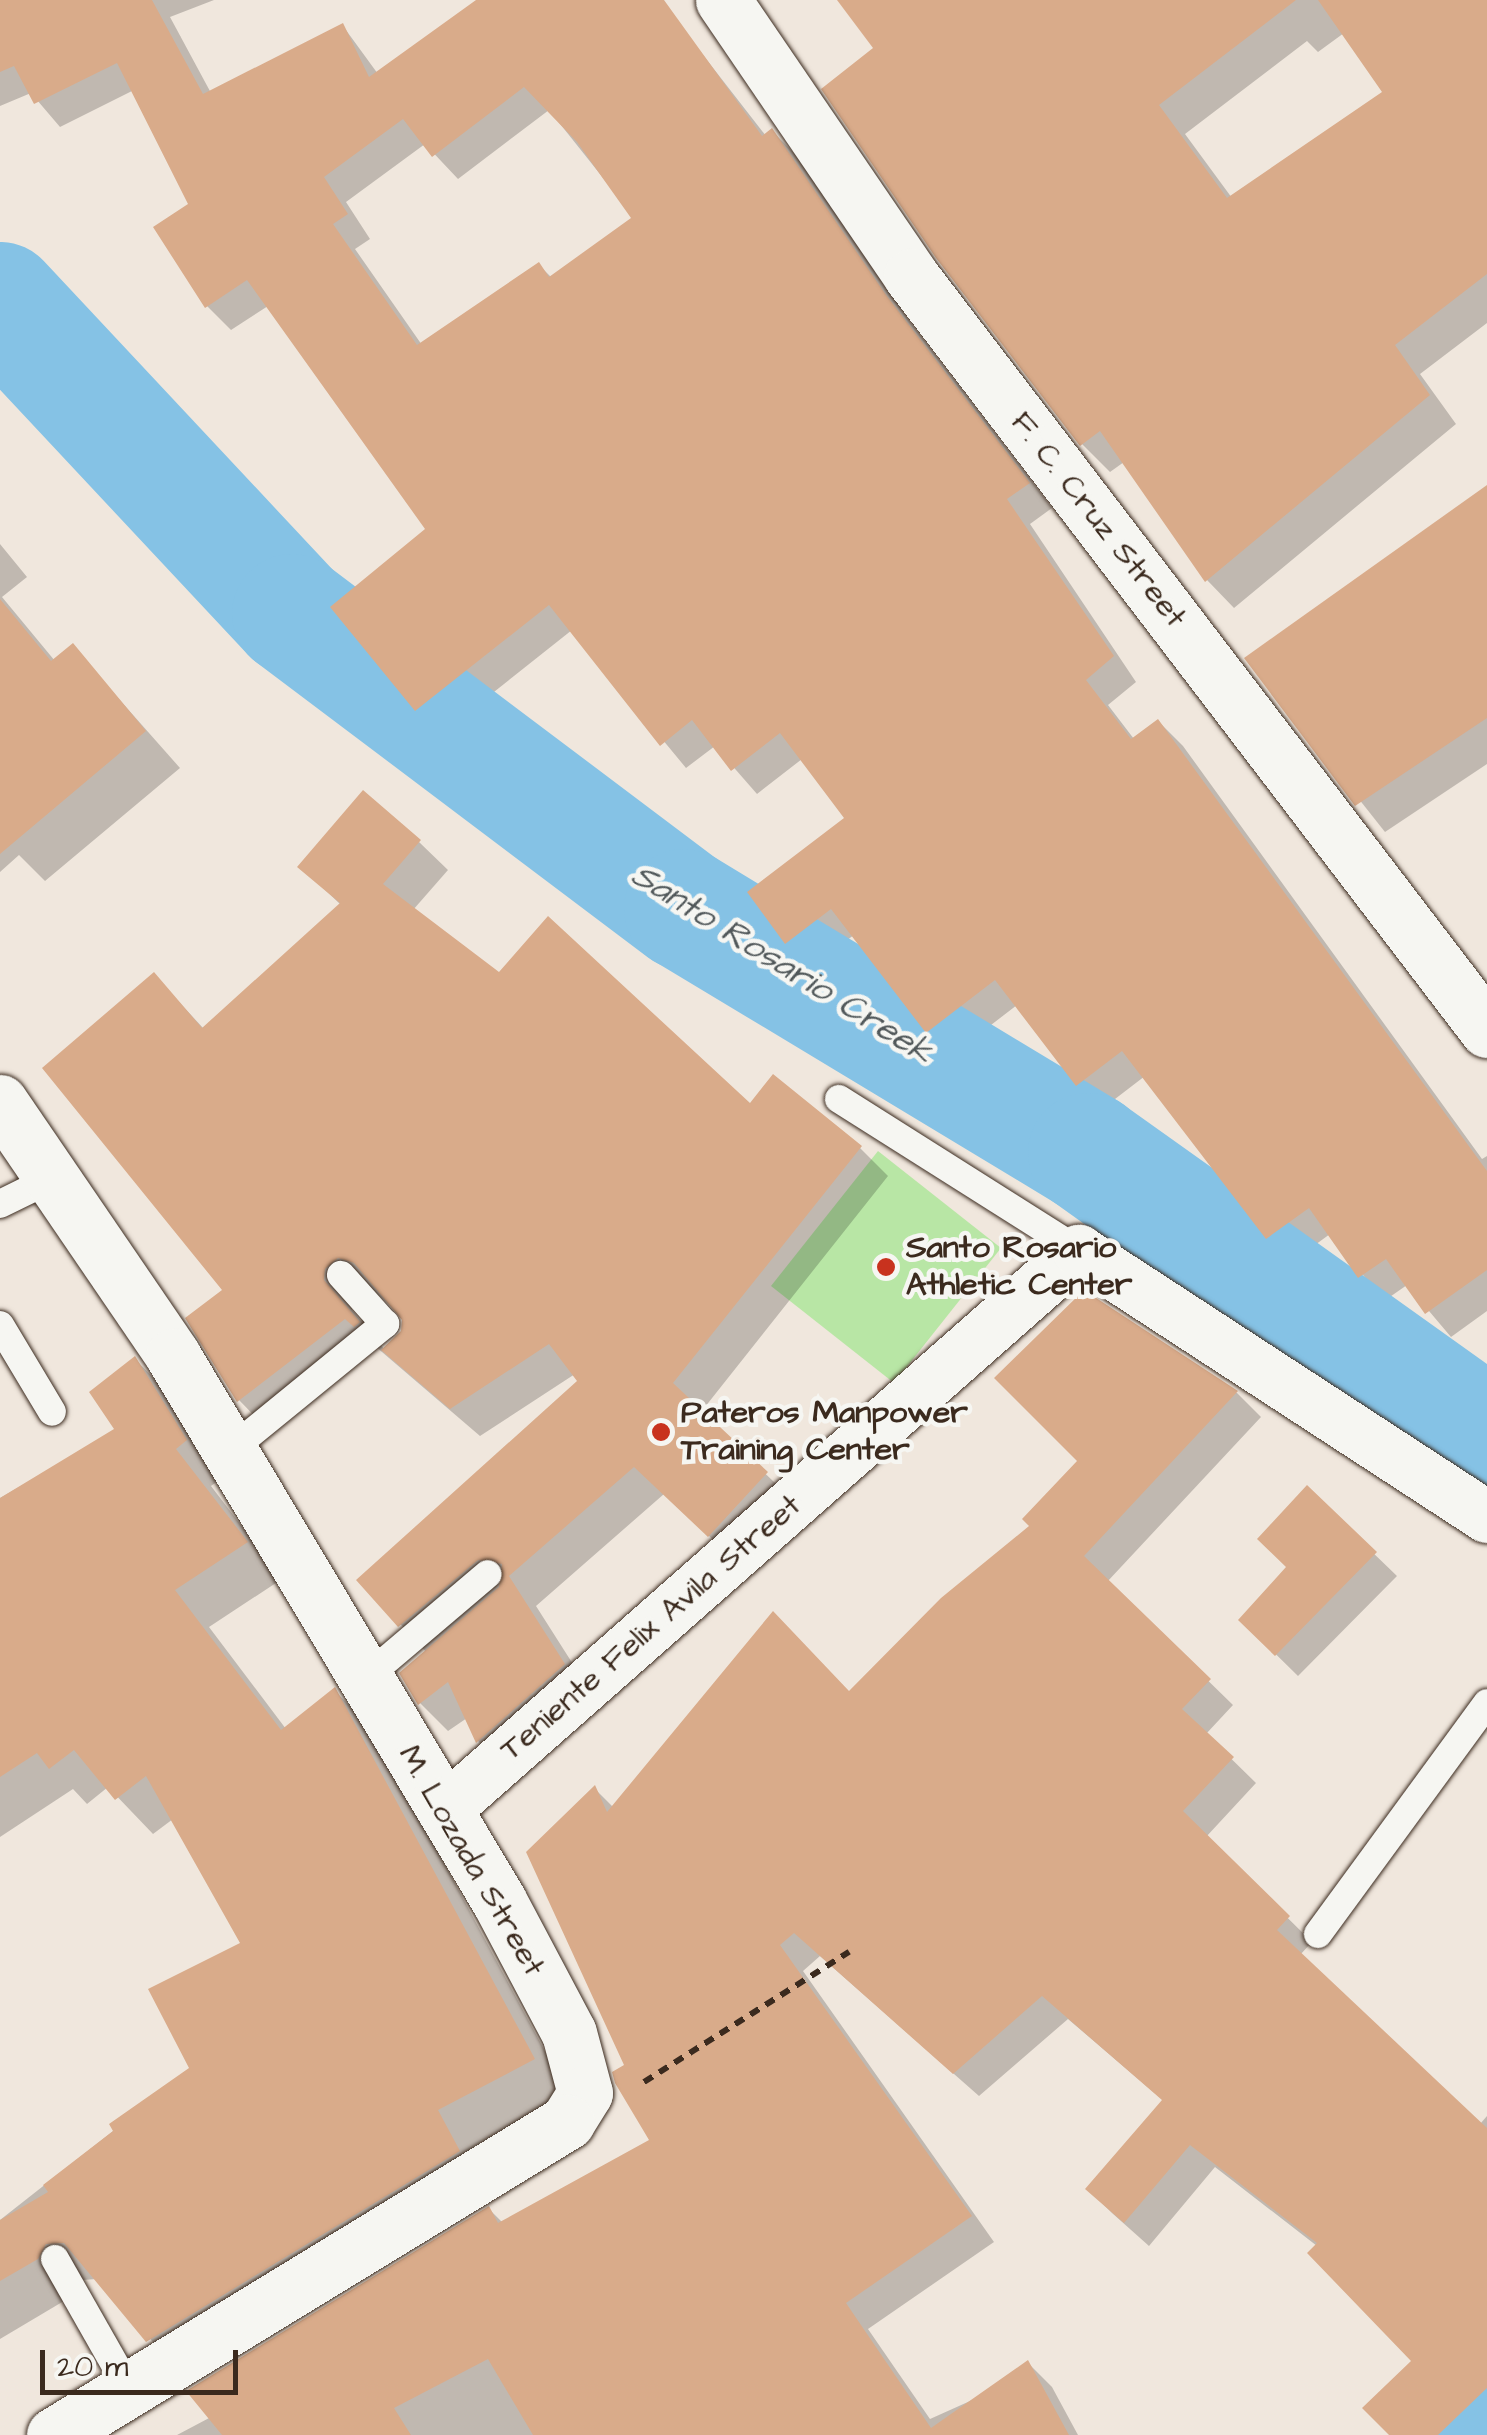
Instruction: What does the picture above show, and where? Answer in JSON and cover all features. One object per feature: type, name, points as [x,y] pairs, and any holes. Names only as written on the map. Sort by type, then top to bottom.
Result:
[{"type":"street","name":"F. C. Cruz Street","points":[[723,0],[911,276],[1487,1030]]},
{"type":"street","name":"M. Lozada Street","points":[[0,1102],[173,1356],[444,1811],[569,2033],[584,2092]]},
{"type":"street","points":[[1078,1252],[1487,1518]]},
{"type":"street","name":"Teniente Felix Avila Street","points":[[444,1811],[1078,1252]]},
{"type":"street","points":[[97,2419],[566,2122],[584,2092]]},
{"type":"lane","points":[[839,1100],[1078,1252]]},
{"type":"lane","points":[[0,1204],[52,1178]]},
{"type":"lane","points":[[228,1452],[385,1324],[341,1274]]},
{"type":"lane","points":[[0,1325],[52,1412]]},
{"type":"lane","points":[[364,1679],[488,1574]]},
{"type":"lane","points":[[1318,1934],[1487,1703]]},
{"type":"lane","points":[[55,2259],[97,2419]]},
{"type":"path","points":[[584,2092],[634,2088],[849,1952]]},
{"type":"green space","name":"Santo Rosario Athletic Center","points":[[878,1151],[1001,1248],[894,1383],[771,1286]]},
{"type":"building","points":[[0,0],[152,0],[203,94],[343,23],[369,77],[476,0],[664,0],[762,136],[772,128],[886,295],[1030,483],[1007,499],[1114,656],[1086,680],[1131,739],[1158,719],[1487,1171],[1487,1270],[1425,1314],[1386,1259],[1358,1278],[1309,1208],[1266,1239],[1122,1051],[1076,1086],[995,980],[926,1033],[831,909],[785,944],[747,892],[844,818],[780,733],[731,771],[692,720],[660,746],[549,605],[415,711],[330,607],[425,529],[247,280],[205,308],[153,227],[188,204],[117,63],[34,104],[14,66],[0,72]],"holes":[[[524,87],[577,142],[631,218],[549,277],[539,262],[417,345],[333,224],[348,214],[324,177],[403,119],[432,157]]]},
{"type":"building","points":[[837,0],[1296,0],[1159,105],[1227,198],[1382,92],[1318,0],[1487,0],[1487,274],[1395,345],[1430,395],[1205,582],[1100,431],[1080,446],[936,258],[821,89],[873,48]]},
{"type":"building","points":[[1487,485],[1487,718],[1355,806],[1244,658]]},
{"type":"building","points":[[0,599],[51,661],[73,643],[146,731],[0,854]]},
{"type":"building","points":[[363,790],[421,840],[383,884],[499,972],[548,916],[750,1103],[773,1074],[862,1146],[673,1383],[768,1472],[708,1537],[634,1467],[509,1576],[565,1664],[476,1743],[448,1682],[418,1705],[399,1673],[499,1587],[502,1564],[478,1560],[398,1627],[356,1580],[577,1381],[549,1344],[450,1409],[381,1350],[401,1331],[402,1320],[354,1263],[338,1258],[325,1269],[324,1280],[360,1322],[354,1327],[345,1319],[237,1402],[185,1318],[222,1290],[42,1068],[154,972],[202,1028],[340,903],[297,867]]},
{"type":"building","points":[[1084,1290],[1238,1391],[1084,1556],[1211,1679],[1182,1709],[1234,1757],[1183,1811],[1290,1916],[1277,1930],[1487,2128],[1487,2388],[1438,2435],[1389,2435],[1362,2408],[1411,2361],[1307,2253],[1317,2243],[1190,2145],[1124,2223],[1085,2189],[1162,2100],[1042,1996],[953,2074],[794,1933],[780,1945],[972,2216],[846,2303],[931,2428],[1028,2360],[1069,2435],[533,2435],[488,2359],[394,2408],[411,2435],[222,2435],[186,2391],[489,2206],[498,2223],[649,2140],[615,2083],[612,2072],[624,2065],[526,1852],[595,1785],[607,1812],[773,1611],[849,1691],[941,1598],[1029,1526],[1022,1519],[1077,1461],[994,1378]]},
{"type":"building","points":[[135,1356],[187,1440],[176,1449],[248,1542],[175,1590],[281,1730],[335,1687],[535,2059],[438,2110],[460,2151],[146,2342],[64,2243],[46,2244],[38,2259],[0,2281],[0,2220],[48,2192],[43,2185],[113,2131],[109,2124],[189,2068],[148,1989],[240,1943],[146,1776],[115,1800],[74,1750],[49,1769],[37,1753],[0,1777],[0,1498],[114,1429],[89,1392]]},
{"type":"building","points":[[1307,1485],[1377,1552],[1275,1656],[1238,1620],[1286,1567],[1257,1539]]},
{"type":"waterway","name":"Santo Rosario Creek","points":[[0,302],[292,614],[684,909],[1088,1153],[1487,1438]]},
{"type":"waterway","name":"Santo Rosario Creek","points":[[1479,2435],[1487,2429]]},
{"type":"place","name":"Santo Rosario Athletic Center","points":[[886,1267]]},
{"type":"place","name":"Pateros Manpower Training Center","points":[[661,1432]]}]
